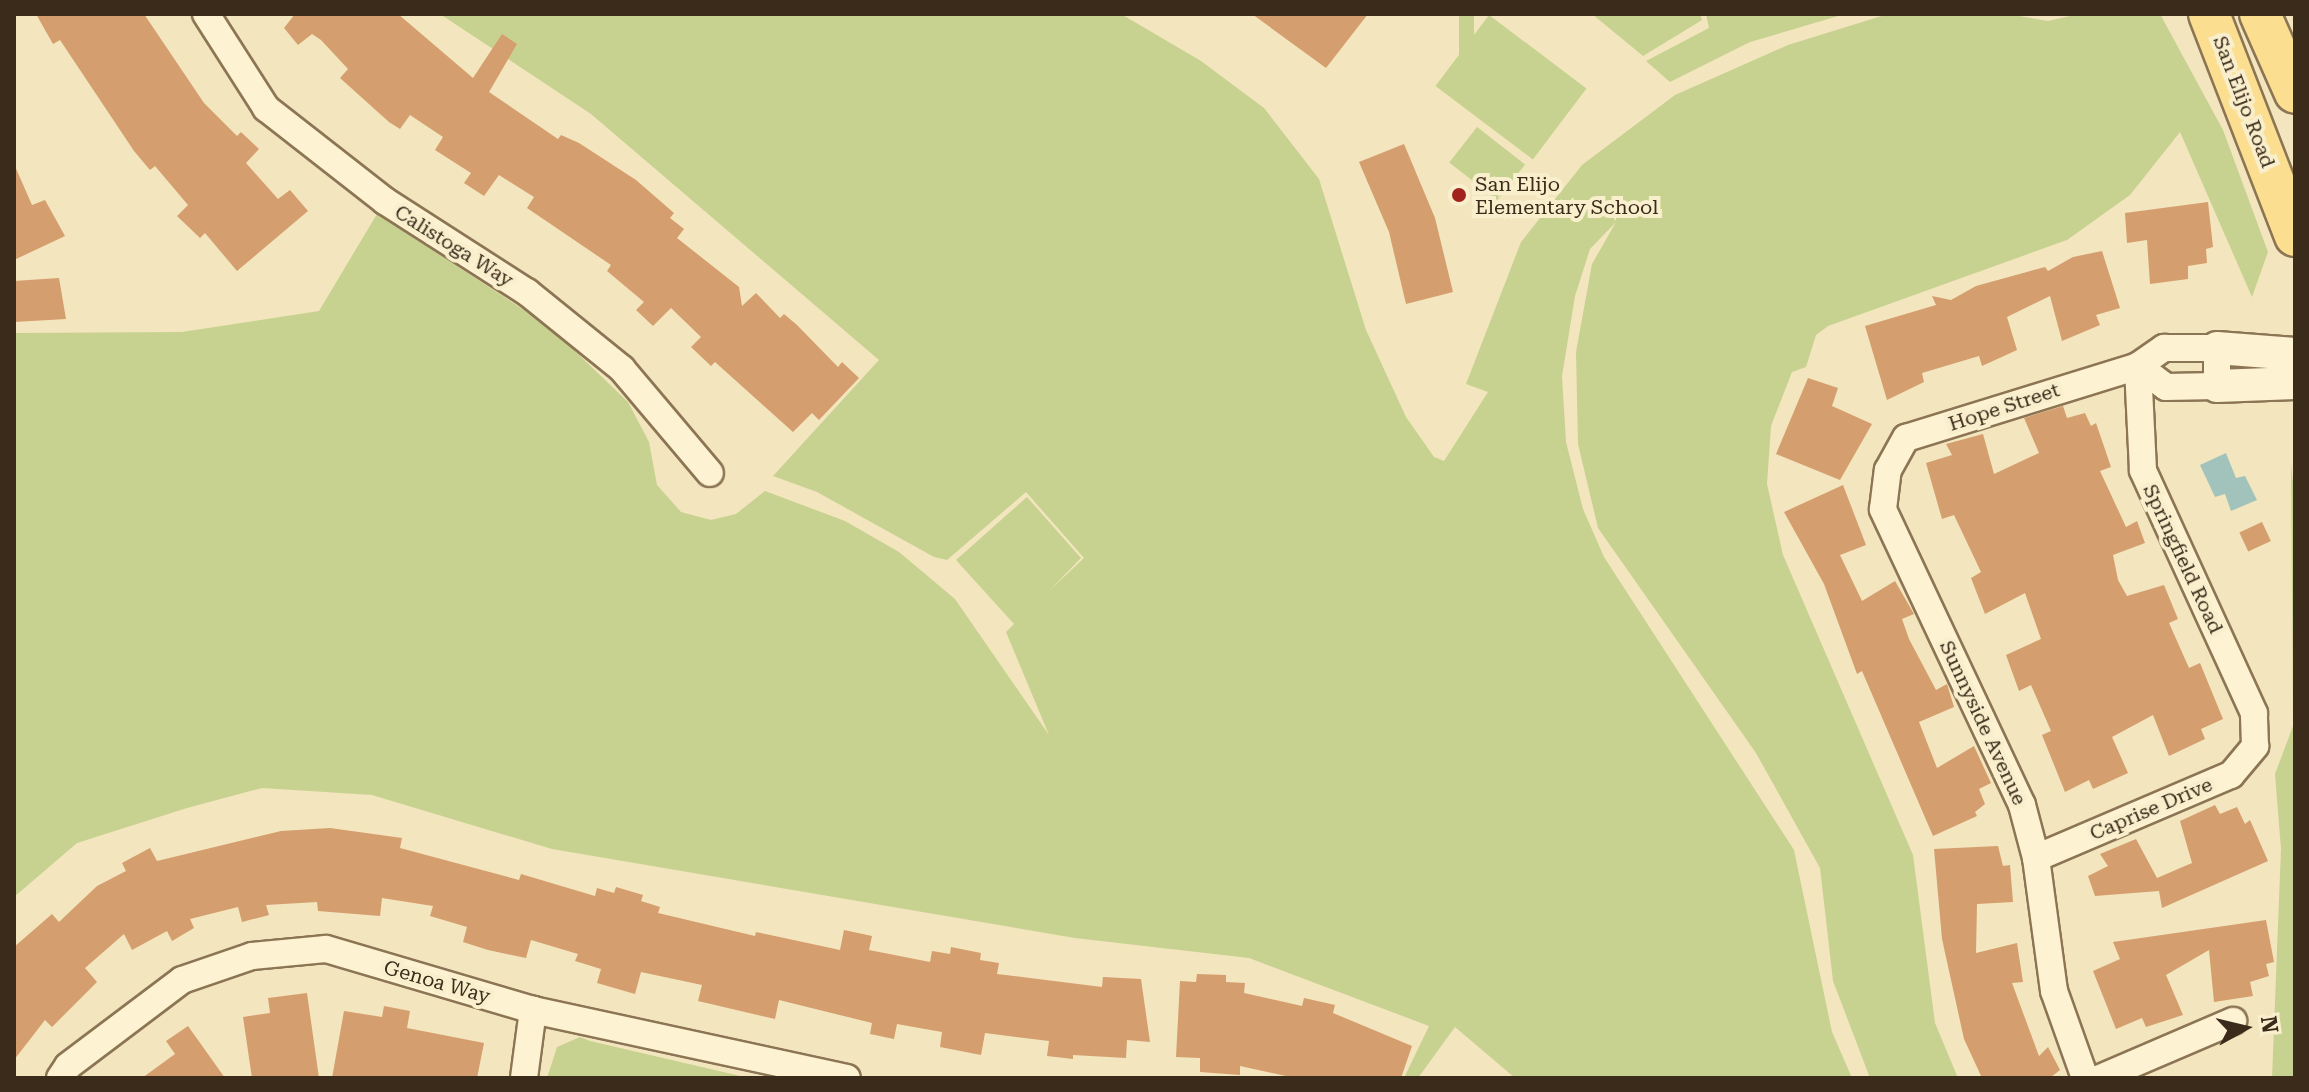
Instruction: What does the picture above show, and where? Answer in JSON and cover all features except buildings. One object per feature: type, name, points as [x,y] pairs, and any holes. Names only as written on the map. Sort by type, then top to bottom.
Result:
[{"type":"main road","name":"San Elijo Road","points":[[2209,14],[2295,236]]},
{"type":"main road","points":[[2260,14],[2295,93]]},
{"type":"street","name":"Calistoga Way","points":[[206,14],[266,108],[385,201],[527,292],[622,369],[710,473]]},
{"type":"street","name":"Hope Street","points":[[1888,470],[1906,438],[2138,366],[2164,348],[2217,348],[2295,354]]},
{"type":"street","points":[[2217,348],[2217,386]]},
{"type":"street","points":[[2138,366],[2166,387],[2295,383]]},
{"type":"street","name":"Springfield Road","points":[[2138,366],[2143,470],[2254,713],[2255,746]]},
{"type":"street","name":"Sunnyside Avenue","points":[[1888,470],[1883,509],[2022,805],[2036,858],[2054,991],[2085,1078]]},
{"type":"street","name":"Caprise Drive","points":[[2036,858],[2231,775],[2255,746]]},
{"type":"street","name":"Genoa Way","points":[[60,1078],[68,1066],[182,980],[252,956],[326,949],[533,1010],[847,1078]]},
{"type":"street","points":[[524,1078],[533,1010]]},
{"type":"street","points":[[2100,1078],[2233,1021]]},
{"type":"green space","points":[[440,14],[1121,14],[1201,61],[1264,108],[1319,179],[1366,330],[1406,417],[1434,457],[1444,461],[1488,392],[1466,384],[1521,242],[1582,165],[1675,95],[1788,45],[1888,14],[2007,14],[2048,21],[2079,14],[2160,14],[2223,130],[2268,252],[2252,297],[2180,132],[2130,195],[2067,240],[1828,326],[1816,335],[1806,367],[1792,372],[1771,426],[1767,484],[1783,555],[1913,855],[1935,1023],[1958,1078],[1870,1078],[1833,981],[1820,868],[1756,753],[1598,528],[1578,444],[1576,352],[1592,264],[1616,222],[1590,249],[1575,296],[1562,376],[1566,442],[1583,509],[1604,557],[1794,850],[1832,1032],[1852,1078],[1515,1078],[1455,1027],[1418,1078],[1404,1078],[1429,1026],[1249,958],[1075,938],[552,849],[372,795],[262,788],[187,808],[77,843],[14,897],[14,333],[182,332],[319,311],[377,214],[550,327],[628,402],[649,442],[657,485],[681,512],[711,520],[736,514],[765,491],[845,521],[899,552],[955,599],[1049,735],[1006,632],[1014,624],[956,560],[1027,497],[1081,558],[1049,591],[1084,558],[1026,492],[947,560],[934,557],[817,492],[773,476],[879,360],[591,114]]},
{"type":"green space","points":[[1459,14],[1474,14],[1474,91],[1459,91]]},
{"type":"green space","points":[[1592,14],[1700,14],[1702,20],[1643,56]]},
{"type":"green space","points":[[1706,14],[1845,14],[1750,42],[1670,82],[1646,61],[1709,28]]},
{"type":"green space","points":[[1489,15],[1586,88],[1533,159],[1435,86]]},
{"type":"green space","points":[[1477,127],[1525,165],[1497,200],[1449,162]]},
{"type":"green space","points":[[2291,463],[2295,503],[2295,1078],[2272,1078],[2281,849],[2275,774],[2293,726]]},
{"type":"green space","points":[[580,1037],[749,1078],[547,1078],[557,1047]]},
{"type":"water","points":[[2226,453],[2236,478],[2245,476],[2257,500],[2231,511],[2225,494],[2215,497],[2200,465]]},
{"type":"place","name":"San Elijo Elementary School","points":[[1459,195]]}]
